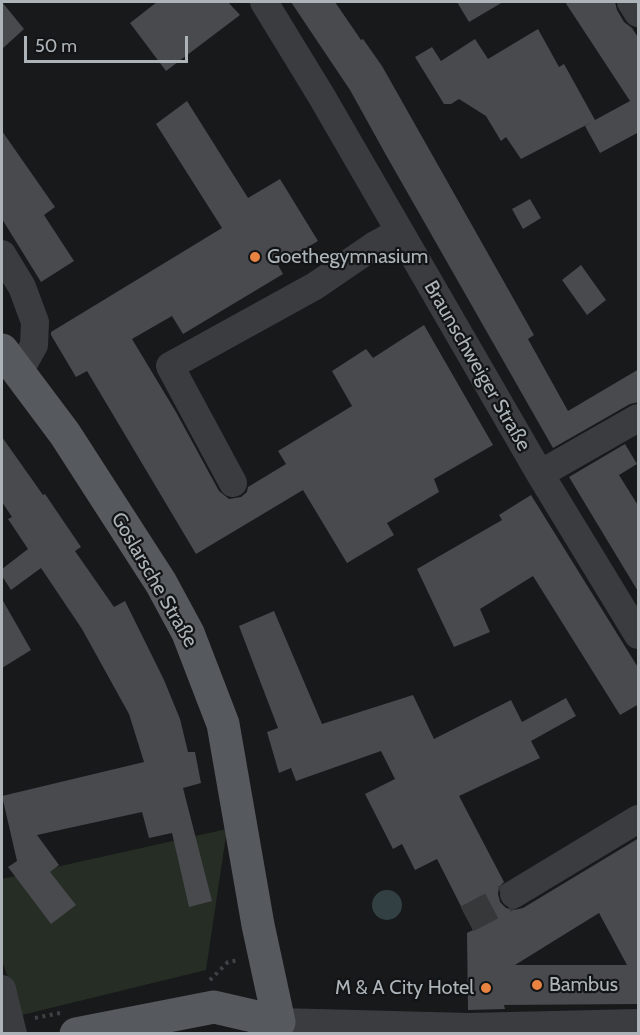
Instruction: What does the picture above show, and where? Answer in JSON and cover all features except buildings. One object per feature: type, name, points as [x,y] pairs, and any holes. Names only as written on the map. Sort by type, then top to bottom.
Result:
[{"type":"main road","name":"Goslarsche Straße","points":[[10,361],[65,434],[161,583],[188,633],[223,724],[264,956],[280,1028]]},
{"type":"main road","points":[[76,1034],[214,1007],[280,1028]]},
{"type":"main road","points":[[243,1034],[280,1028]]},
{"type":"street","name":"Braunschweiger Straße","points":[[264,2],[322,97],[540,474],[639,635]]},
{"type":"street","points":[[631,2],[639,13]]},
{"type":"street","points":[[233,483],[170,366],[315,286],[375,245],[399,232]]},
{"type":"street","name":"Goslarsche Straße","points":[[2,254],[22,286],[35,322],[34,345],[10,361]]},
{"type":"street","points":[[540,474],[639,418]]},
{"type":"street","points":[[514,894],[639,819]]},
{"type":"street","points":[[2,989],[13,1034]]},
{"type":"street","points":[[280,1028],[452,1030],[639,1023]]},
{"type":"path","points":[[209,982],[228,962],[264,956]]},
{"type":"shaded area","points":[[227,829],[206,970],[22,1015],[2,961],[2,879]]},
{"type":"shaded area","points":[[387,890],[393,891],[401,899],[401,911],[393,919],[387,920],[381,919],[373,911],[372,905],[373,899],[381,891]]},
{"type":"tunnel","points":[[467,919],[514,894]]},
{"type":"place","name":"Goethegymnasium","points":[[255,257]]},
{"type":"place","name":"Bambus","points":[[537,985]]},
{"type":"place","name":"M & A City Hotel","points":[[486,988]]}]
